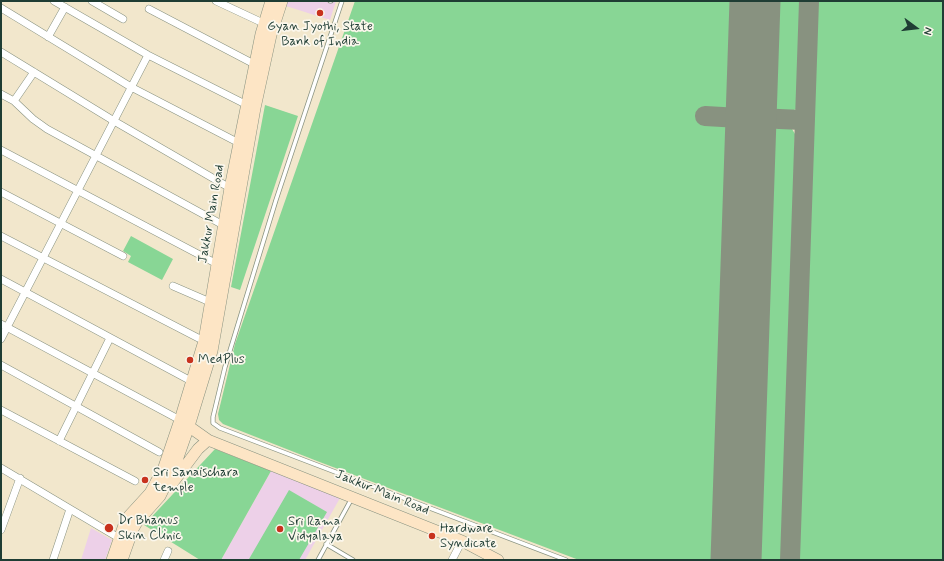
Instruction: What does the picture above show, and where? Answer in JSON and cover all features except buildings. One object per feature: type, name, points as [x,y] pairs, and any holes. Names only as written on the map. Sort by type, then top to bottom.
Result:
[{"type":"main road","name":"Jakkur Main Road","points":[[184,423],[212,351],[251,107],[254,64],[271,1]]},
{"type":"main road","name":"Jakkur Main Road","points":[[184,423],[191,382],[204,341],[223,225],[239,143],[282,1]]},
{"type":"main road","name":"Jakkur Main Road","points":[[184,423],[208,440],[462,541],[498,560]]},
{"type":"main road","points":[[162,492],[175,466],[184,423]]},
{"type":"main road","points":[[112,560],[125,522],[156,484],[184,423]]},
{"type":"main road","points":[[122,560],[133,530],[162,492],[174,481],[198,449],[208,440]]},
{"type":"street","points":[[54,1],[148,55],[251,107]]},
{"type":"street","points":[[92,1],[123,19]]},
{"type":"street","points":[[216,1],[264,23]]},
{"type":"street","points":[[48,37],[65,7]]},
{"type":"street","points":[[1,8],[131,87],[239,143]]},
{"type":"street","points":[[149,9],[254,64]]},
{"type":"street","points":[[1,52],[114,121],[230,188]]},
{"type":"street","points":[[1,339],[4,326],[25,292],[148,55]]},
{"type":"street","points":[[14,101],[34,72]]},
{"type":"street","points":[[1,94],[14,101],[33,119],[47,129],[223,225]]},
{"type":"street","points":[[1,150],[217,264]]},
{"type":"street","points":[[1,192],[123,256]]},
{"type":"street","points":[[1,236],[204,341]]},
{"type":"street","points":[[1,280],[191,382]]},
{"type":"street","points":[[173,286],[210,302]]},
{"type":"street","points":[[4,326],[184,423]]},
{"type":"street","points":[[59,441],[110,338]]},
{"type":"street","points":[[1,365],[159,452]]},
{"type":"street","points":[[1,410],[135,481]]},
{"type":"street","points":[[1,468],[119,538]]},
{"type":"street","points":[[1,530],[20,478]]},
{"type":"street","points":[[53,560],[70,509]]},
{"type":"street","points":[[452,560],[462,541]]},
{"type":"street","points":[[164,560],[168,551]]},
{"type":"lane","points":[[342,1],[276,200],[225,367],[213,422],[220,428],[566,560]]},
{"type":"lane","points":[[318,560],[352,497]]},
{"type":"lane","points":[[326,544],[353,560]]},
{"type":"shaded area","name":"Gyan Jyothi, State Bank of India","points":[[288,1],[336,1],[330,20],[286,6]]},
{"type":"shaded area","name":"Sri Rama Vidyalaya","points":[[271,471],[340,498],[305,560],[221,560]]},
{"type":"shaded area","points":[[91,528],[112,540],[105,560],[81,560]]},
{"type":"green space","points":[[355,1],[744,1],[740,105],[734,109],[705,108],[704,124],[733,126],[737,128],[739,133],[725,560],[579,560],[317,461],[223,424],[219,420],[218,414],[235,344]]},
{"type":"green space","points":[[767,1],[801,1],[797,104],[796,109],[792,111],[769,110],[763,105]]},
{"type":"green space","points":[[818,1],[943,1],[943,560],[799,560]]},
{"type":"green space","points":[[265,105],[298,116],[240,290],[231,287]]},
{"type":"green space","points":[[767,128],[792,129],[795,134],[783,560],[749,560],[763,136],[764,130]]},
{"type":"green space","points":[[131,236],[173,259],[162,280],[128,262],[131,256],[123,251]]},
{"type":"green space","points":[[215,449],[271,471],[221,560],[200,560],[144,525]]},
{"type":"green space","points":[[289,490],[327,512],[299,560],[249,559]]},
{"type":"taxiway","points":[[790,560],[809,1]]},
{"type":"taxiway","points":[[705,116],[747,119],[751,124],[753,120],[757,118],[802,120]]},
{"type":"runway","points":[[736,560],[755,1]]},
{"type":"place","name":"Gyan Jyothi, State Bank of India","points":[[320,13]]},
{"type":"place","name":"MedPlus","points":[[190,360]]},
{"type":"place","name":"Sri Sanaischara temple","points":[[145,480]]},
{"type":"place","name":"Dr Bhanus Skin Clinic","points":[[109,528]]},
{"type":"place","name":"Sri Rama Vidyalaya","points":[[280,529]]},
{"type":"place","name":"Hardware Syndicate","points":[[432,536]]}]
